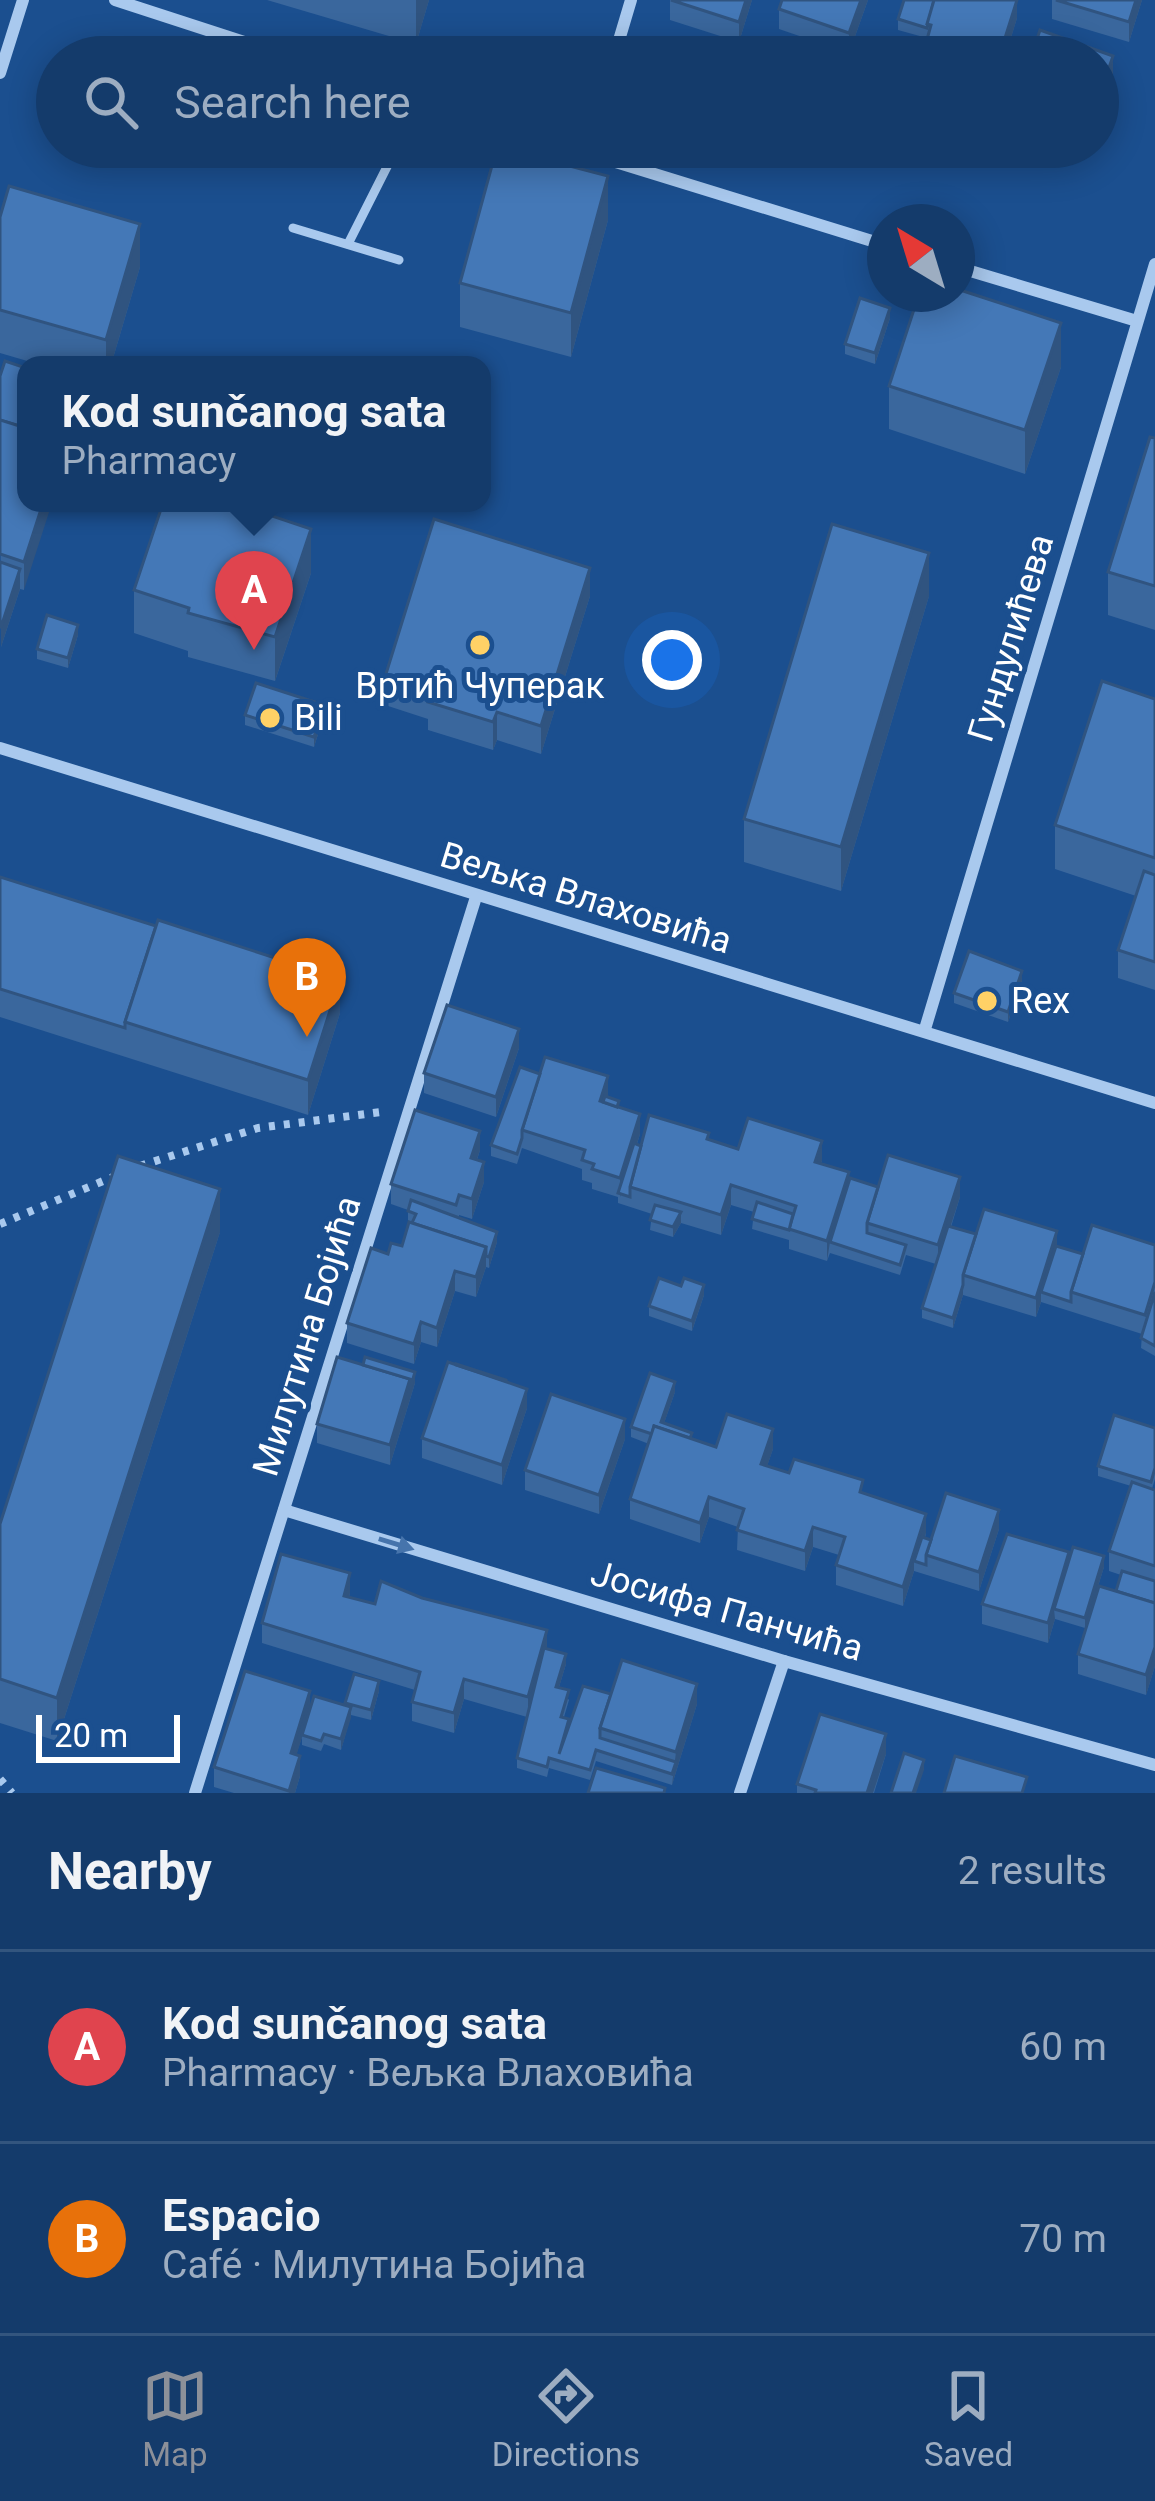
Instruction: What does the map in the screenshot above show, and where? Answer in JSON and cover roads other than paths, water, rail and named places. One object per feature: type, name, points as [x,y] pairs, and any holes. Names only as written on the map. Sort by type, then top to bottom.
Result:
[{"type":"street","points":[[0,73],[23,0]]},
{"type":"street","points":[[116,0],[226,36]]},
{"type":"street","points":[[620,36],[631,0]]},
{"type":"street","points":[[643,168],[867,238]]},
{"type":"street","name":"Гундулићева","points":[[925,1029],[1155,264]]},
{"type":"street","points":[[975,272],[1137,322]]},
{"type":"street","name":"Вељка Влаховића","points":[[0,748],[1155,1103]]},
{"type":"street","name":"Милутина Бојића","points":[[195,1793],[476,897]]},
{"type":"street","name":"Јосифа Панчића","points":[[284,1510],[784,1661],[1155,1765]]},
{"type":"street","points":[[740,1793],[784,1661]]},
{"type":"lane","points":[[348,244],[387,168]]},
{"type":"lane","points":[[293,228],[399,260]]},
{"type":"place","name":"Вртић Чуперак","points":[[480,645]]},
{"type":"place","name":"Kod sunčanog sata","points":[[254,650]]},
{"type":"place","name":"Bili","points":[[270,718]]},
{"type":"place","name":"Rex","points":[[987,1001]]},
{"type":"place","name":"Espacio","points":[[307,1037]]}]
